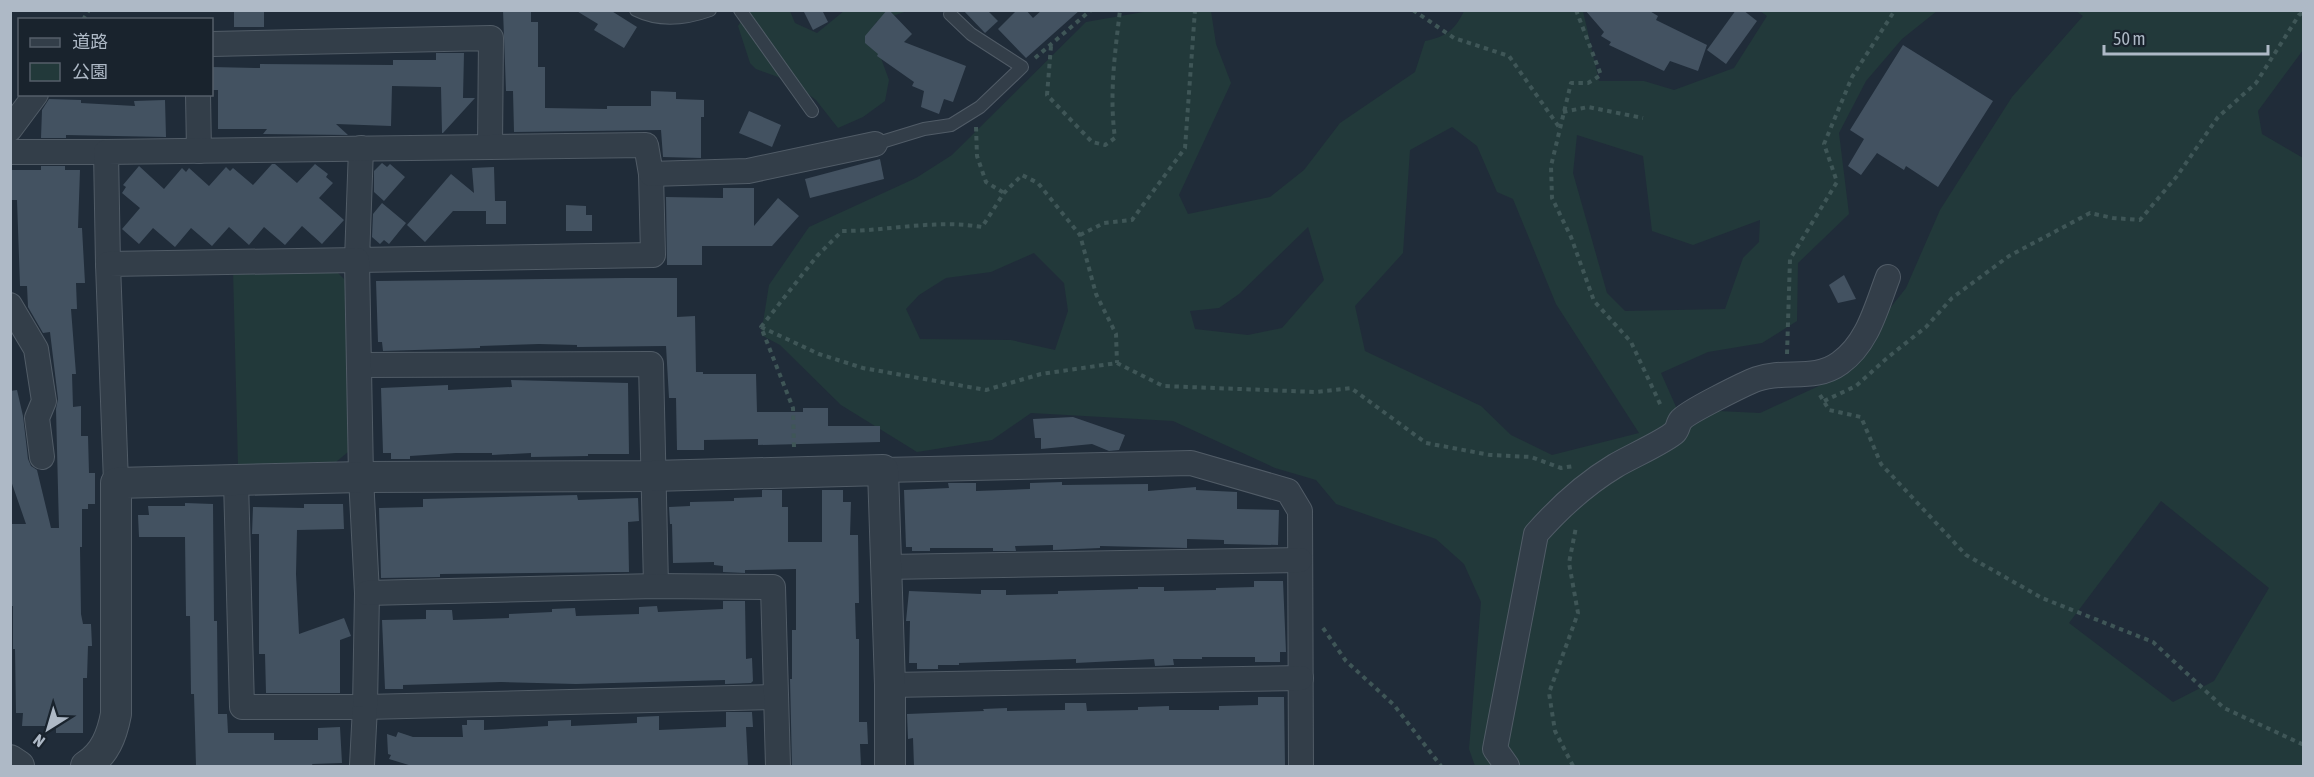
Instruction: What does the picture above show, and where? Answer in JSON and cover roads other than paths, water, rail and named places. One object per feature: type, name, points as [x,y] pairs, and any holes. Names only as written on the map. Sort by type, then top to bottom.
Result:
[{"type":"street","points":[[213,44],[491,38],[490,146]]},
{"type":"street","points":[[10,129],[35,96]]},
{"type":"street","points":[[198,96],[199,151]]},
{"type":"street","points":[[651,174],[748,171],[874,144]]},
{"type":"street","points":[[10,152],[646,145],[651,174],[653,255],[108,264]]},
{"type":"street","points":[[360,148],[357,260],[361,477],[367,593],[363,766]]},
{"type":"street","points":[[86,766],[99,755],[107,743],[116,714],[117,483],[106,152]]},
{"type":"street","points":[[1507,766],[1495,749],[1536,534],[1558,509],[1613,467],[1674,432],[1681,419],[1711,402],[1755,380],[1787,373],[1811,375],[1830,370],[1842,362],[1858,347],[1868,330],[1888,277]]},
{"type":"street","points":[[10,305],[36,349],[44,401],[37,418],[42,457]]},
{"type":"street","points":[[359,365],[651,364],[656,586]]},
{"type":"street","points":[[117,483],[361,477],[652,476],[1191,463],[1288,491],[1300,510],[1300,766]]},
{"type":"street","points":[[883,470],[890,685],[890,766]]},
{"type":"street","points":[[236,481],[242,707],[365,707],[776,697]]},
{"type":"street","points":[[886,567],[1300,560]]},
{"type":"street","points":[[367,593],[656,586],[774,587],[778,766]]},
{"type":"street","points":[[890,685],[1301,678]]},
{"type":"street","points":[[10,760],[19,766]]},
{"type":"lane","points":[[636,10],[646,15],[668,19],[691,17],[710,10]]},
{"type":"lane","points":[[740,10],[812,111]]},
{"type":"lane","points":[[874,144],[924,129],[951,125],[980,107],[1022,67],[971,34],[950,14]]}]
